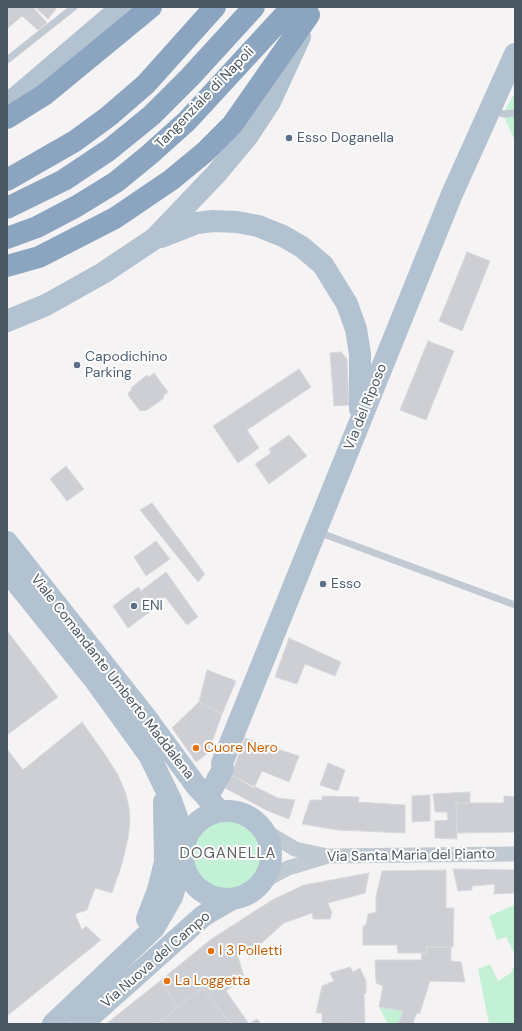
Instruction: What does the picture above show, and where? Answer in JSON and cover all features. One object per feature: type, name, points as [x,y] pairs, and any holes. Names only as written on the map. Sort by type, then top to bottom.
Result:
[{"type":"highway","points":[[7,118],[44,95],[151,7]]},
{"type":"highway","points":[[7,180],[76,141],[109,116],[146,84],[215,7]]},
{"type":"highway","name":"Tangenziale di Napoli","points":[[7,208],[64,180],[109,150],[152,115],[190,77],[254,7]]},
{"type":"highway","points":[[7,266],[39,257],[115,218],[171,180],[205,152],[232,125],[305,10]]},
{"type":"highway","name":"Tangenziale di Napoli","points":[[7,238],[37,227],[77,206],[116,182],[144,160],[187,121],[305,10]]},
{"type":"main road","points":[[7,105],[122,7]]},
{"type":"main road","points":[[11,321],[46,306],[103,273],[154,239],[216,174],[247,137],[270,102],[305,10]]},
{"type":"main road","name":"Via del Riposo","points":[[214,804],[223,769],[222,762],[452,194],[515,54]]},
{"type":"main road","points":[[154,239],[198,223],[213,221],[237,222],[258,226],[283,236],[302,248],[323,265],[347,304],[356,329],[361,372],[360,424]]},
{"type":"main road","name":"Viale Comandante Umberto Maddalena","points":[[7,542],[140,710],[191,780],[214,804]]},
{"type":"main road","name":"Viale Comandante Umberto Maddalena","points":[[7,571],[60,636],[132,729],[149,755],[162,779],[179,823],[183,853]]},
{"type":"main road","points":[[191,780],[208,772],[216,764],[222,762]]},
{"type":"main road","points":[[130,952],[141,934],[152,906],[165,862],[165,817],[162,779]]},
{"type":"main road","points":[[214,804],[245,814],[256,821],[265,831],[269,841],[271,862],[263,881],[253,891],[232,899],[218,898],[205,894],[194,885],[186,873],[183,853],[188,833],[197,822],[208,814],[214,804]]},
{"type":"main road","name":"Via Nuova del Campo","points":[[53,1024],[154,928],[172,896],[183,853]]},
{"type":"main road","name":"Via Nuova del Campo","points":[[82,1024],[203,916],[232,899]]},
{"type":"street","points":[[265,831],[282,843],[296,849],[311,854],[328,856]]},
{"type":"street","name":"Via Santa Maria del Pianto","points":[[263,881],[288,868],[328,856],[515,854]]},
{"type":"lane","points":[[7,60],[74,7]]},
{"type":"lane","points":[[491,109],[503,114],[515,113]]},
{"type":"lane","points":[[316,531],[515,605]]},
{"type":"green space","points":[[515,92],[515,141],[503,114]]},
{"type":"green space","points":[[227,816],[241,819],[254,827],[262,840],[265,854],[262,868],[254,881],[241,889],[227,892],[213,889],[200,881],[192,868],[189,854],[192,840],[200,827],[213,819]]},
{"type":"green space","points":[[515,902],[515,955],[506,937],[497,940],[489,916],[514,905]]},
{"type":"green space","points":[[490,964],[498,981],[511,973],[515,964],[515,1024],[489,1024],[478,969]]},
{"type":"green space","points":[[379,1007],[403,1011],[398,1024],[388,1024]]},
{"type":"building","points":[[7,7],[33,7],[47,23],[38,30],[22,16],[8,28]]},
{"type":"building","points":[[35,7],[54,7],[56,9],[48,19]]},
{"type":"building","points":[[467,252],[490,261],[462,331],[439,321]]},
{"type":"building","points":[[428,341],[454,351],[426,420],[400,410]]},
{"type":"building","points":[[341,352],[347,359],[349,405],[334,406],[330,353]]},
{"type":"building","points":[[299,369],[311,387],[247,430],[259,448],[238,463],[213,426]]},
{"type":"building","points":[[154,373],[168,392],[163,396],[164,398],[147,410],[140,411],[128,395],[129,392],[132,390],[131,388],[147,375],[149,377]]},
{"type":"building","points":[[289,435],[307,456],[269,484],[255,464],[271,453],[269,449]]},
{"type":"building","points":[[66,466],[84,489],[67,501],[50,479]]},
{"type":"building","points":[[152,503],[205,574],[198,582],[140,510]]},
{"type":"building","points":[[156,541],[170,559],[146,576],[134,557]]},
{"type":"building","points":[[166,572],[198,617],[187,625],[165,597],[155,608],[141,591]]},
{"type":"building","points":[[138,587],[155,608],[128,628],[113,606]]},
{"type":"building","points":[[7,631],[58,697],[7,735]]},
{"type":"building","points":[[289,638],[341,662],[335,676],[305,664],[297,684],[275,677]]},
{"type":"building","points":[[207,670],[236,681],[222,714],[199,702]]},
{"type":"building","points":[[199,702],[222,714],[208,753],[196,762],[172,728]]},
{"type":"building","points":[[82,722],[118,775],[126,794],[130,822],[122,864],[112,893],[95,888],[87,910],[75,914],[82,930],[86,926],[101,940],[7,1016],[7,749],[23,770]]},
{"type":"building","points":[[245,738],[299,756],[289,782],[262,771],[254,788],[231,775]]},
{"type":"building","points":[[328,763],[345,770],[338,791],[320,785]]},
{"type":"building","points":[[231,775],[278,798],[295,800],[289,819],[268,811],[225,788]]},
{"type":"building","points":[[470,792],[470,803],[456,803],[457,839],[435,838],[435,821],[448,820],[447,812],[435,812],[433,794]]},
{"type":"building","points":[[430,795],[430,821],[412,822],[412,796]]},
{"type":"building","points":[[322,796],[359,797],[358,802],[405,805],[405,833],[338,830],[302,824],[310,800],[322,800]]},
{"type":"building","points":[[504,796],[515,797],[515,832],[457,833],[456,803],[504,803]]},
{"type":"building","points":[[453,869],[515,870],[515,893],[494,894],[495,884],[472,886],[472,890],[458,891]]},
{"type":"building","points":[[446,870],[446,908],[454,908],[453,947],[427,947],[426,953],[398,953],[397,945],[363,945],[363,926],[366,925],[368,914],[376,912],[376,896],[382,871]]},
{"type":"building","points":[[369,873],[365,893],[328,903],[332,913],[330,919],[313,919],[312,913],[284,923],[256,948],[237,953],[244,977],[226,991],[249,1024],[231,1024],[202,988],[178,1007],[160,981],[210,940],[272,900],[304,885]]},
{"type":"building","points":[[427,947],[451,947],[451,961],[461,962],[465,982],[430,981],[420,1013],[416,1014],[413,1024],[398,1024],[403,1011],[379,1007],[383,986],[376,983],[375,960],[421,960],[422,953],[426,953]]},
{"type":"building","points":[[350,967],[353,972],[360,968],[366,981],[366,993],[364,994],[365,1023],[322,1024],[322,1013],[316,1013],[322,986],[334,981],[330,973]]},
{"type":"building","points":[[160,981],[178,1007],[157,1024],[106,1024]]},
{"type":"building","points":[[202,988],[231,1024],[157,1024],[178,1007]]},
{"type":"building","points":[[257,1019],[261,1024],[249,1024],[250,1023]]},
{"type":"place","name":"Esso Doganella","points":[[289,138]]},
{"type":"place","name":"Capodichino Parking","points":[[77,365]]},
{"type":"place","name":"Esso","points":[[323,584]]},
{"type":"place","name":"ENI","points":[[134,606]]},
{"type":"place","name":"Cuore Nero","points":[[196,748]]},
{"type":"place","name":"I 3 Polletti","points":[[211,951]]},
{"type":"place","name":"La Loggetta","points":[[167,981]]},
{"type":"district","name":"DOGANELLA","points":[[228,854]]}]
